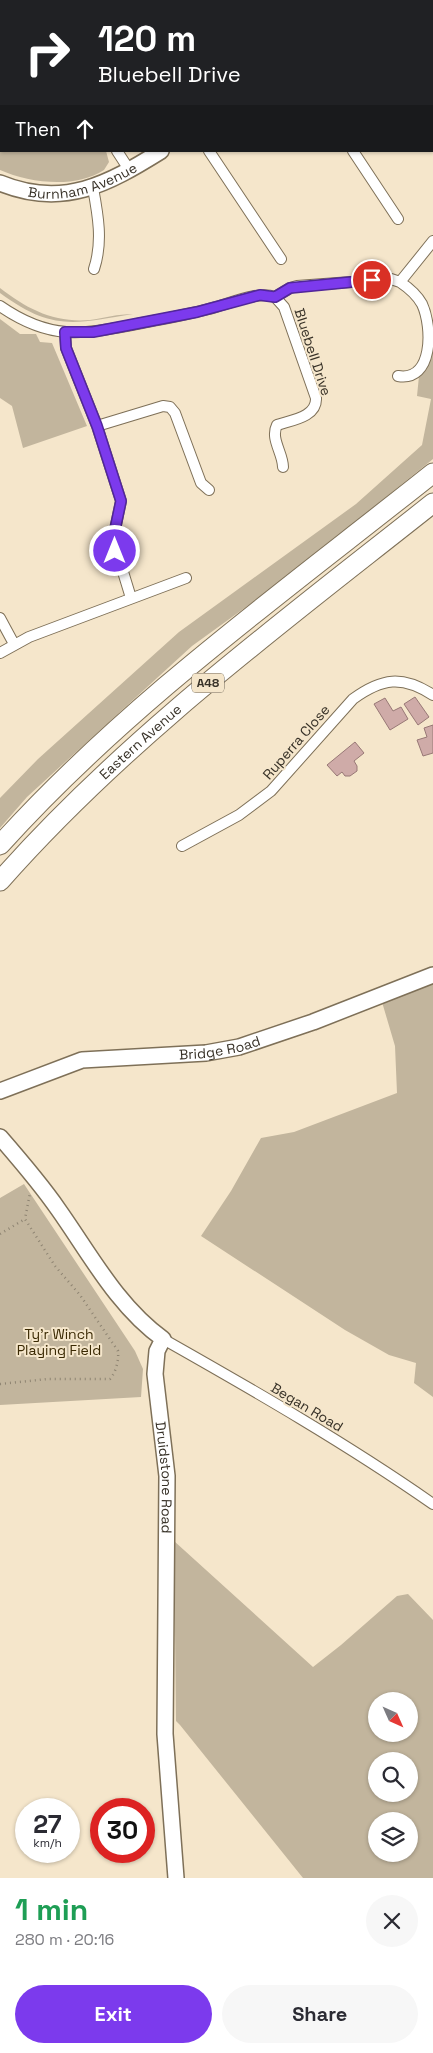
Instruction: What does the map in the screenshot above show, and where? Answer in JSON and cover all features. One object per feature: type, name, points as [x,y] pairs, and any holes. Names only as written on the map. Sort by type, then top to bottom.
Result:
[{"type":"highway","name":"Eastern Avenue","points":[[0,845],[73,771],[152,699],[433,473]]},
{"type":"highway","name":"Eastern Avenue","points":[[0,881],[54,822],[156,726],[433,503]]},
{"type":"street","points":[[118,152],[130,171]]},
{"type":"street","name":"Burnham Avenue","points":[[0,183],[35,192],[52,193],[93,188],[130,171],[159,152]]},
{"type":"street","points":[[210,152],[281,260]]},
{"type":"street","points":[[354,152],[398,219]]},
{"type":"street","points":[[93,188],[100,231],[99,253],[94,269]]},
{"type":"street","points":[[400,282],[433,241]]},
{"type":"street","points":[[0,306],[22,321],[65,332],[93,332],[197,312],[260,295],[275,297],[296,286],[391,279],[409,288],[423,305],[428,325],[430,350],[425,366],[418,374],[410,378],[398,376]]},
{"type":"street","name":"Bluebell Drive","points":[[275,297],[284,307],[316,398],[316,406],[312,412],[276,425],[274,436],[283,459],[283,468]]},
{"type":"street","points":[[65,332],[66,348],[97,426],[121,501],[113,539],[131,598]]},
{"type":"street","points":[[97,426],[163,406],[170,408],[175,413],[201,483],[209,490]]},
{"type":"street","points":[[0,653],[14,644],[186,578]]},
{"type":"street","points":[[0,618],[14,644]]},
{"type":"street","name":"Ruperra Close","points":[[182,846],[239,815],[271,791],[340,713],[366,690],[396,681],[409,682],[433,695]]},
{"type":"street","name":"Bridge Road","points":[[0,1091],[82,1060],[206,1053],[239,1048],[314,1022],[433,975]]},
{"type":"street","points":[[0,1137],[56,1206],[110,1287],[138,1319],[163,1339]]},
{"type":"street","name":"Began Road","points":[[163,1339],[347,1447],[433,1504]]},
{"type":"street","name":"Druidstone Road","points":[[163,1339],[157,1351],[155,1374],[167,1476],[165,1734],[176,1878]]},
{"type":"path","points":[[0,1384],[48,1379],[110,1379],[114,1375],[119,1358],[118,1350],[80,1295],[55,1266],[25,1220],[30,1193]]},
{"type":"path","points":[[0,1234],[25,1220]]},
{"type":"green space","points":[[0,152],[106,152],[109,162],[104,170],[92,176],[66,182],[38,181],[0,170]]},
{"type":"green space","points":[[0,288],[20,302],[53,317],[90,320],[133,314],[78,322],[64,322],[34,314],[0,293]]},
{"type":"green space","points":[[0,319],[20,334],[36,334],[40,342],[52,343],[87,426],[23,448],[12,406],[0,398]]},
{"type":"green space","points":[[433,348],[433,459],[290,575],[192,646],[27,797],[0,828],[0,798],[38,759],[179,632],[356,504],[422,445],[431,399],[417,396],[419,376],[431,360]]},
{"type":"green space","points":[[433,980],[433,1397],[414,1383],[416,1363],[389,1355],[345,1330],[201,1236],[231,1191],[261,1138],[294,1132],[397,1093],[395,1046],[382,1002]]},
{"type":"green space","name":"Ty'r Winch Playing Field","points":[[24,1184],[135,1351],[143,1369],[141,1397],[0,1405],[0,1198]]},
{"type":"green space","points":[[174,1541],[313,1667],[397,1596],[408,1594],[433,1620],[433,1878],[303,1878],[176,1721]]},
{"type":"building","points":[[415,697],[429,717],[418,725],[404,704]]},
{"type":"building","points":[[385,698],[393,711],[401,707],[408,719],[390,730],[374,704]]},
{"type":"building","points":[[433,725],[433,753],[423,756],[417,740],[427,737],[424,728]]},
{"type":"building","points":[[355,742],[364,753],[354,761],[357,771],[350,776],[345,776],[342,772],[337,776],[327,765]]},
{"type":"route","points":[[115,551],[113,539],[121,501],[97,426],[66,348],[65,332],[93,332],[197,312],[260,295],[275,297],[281,292],[296,286],[372,280]]}]
